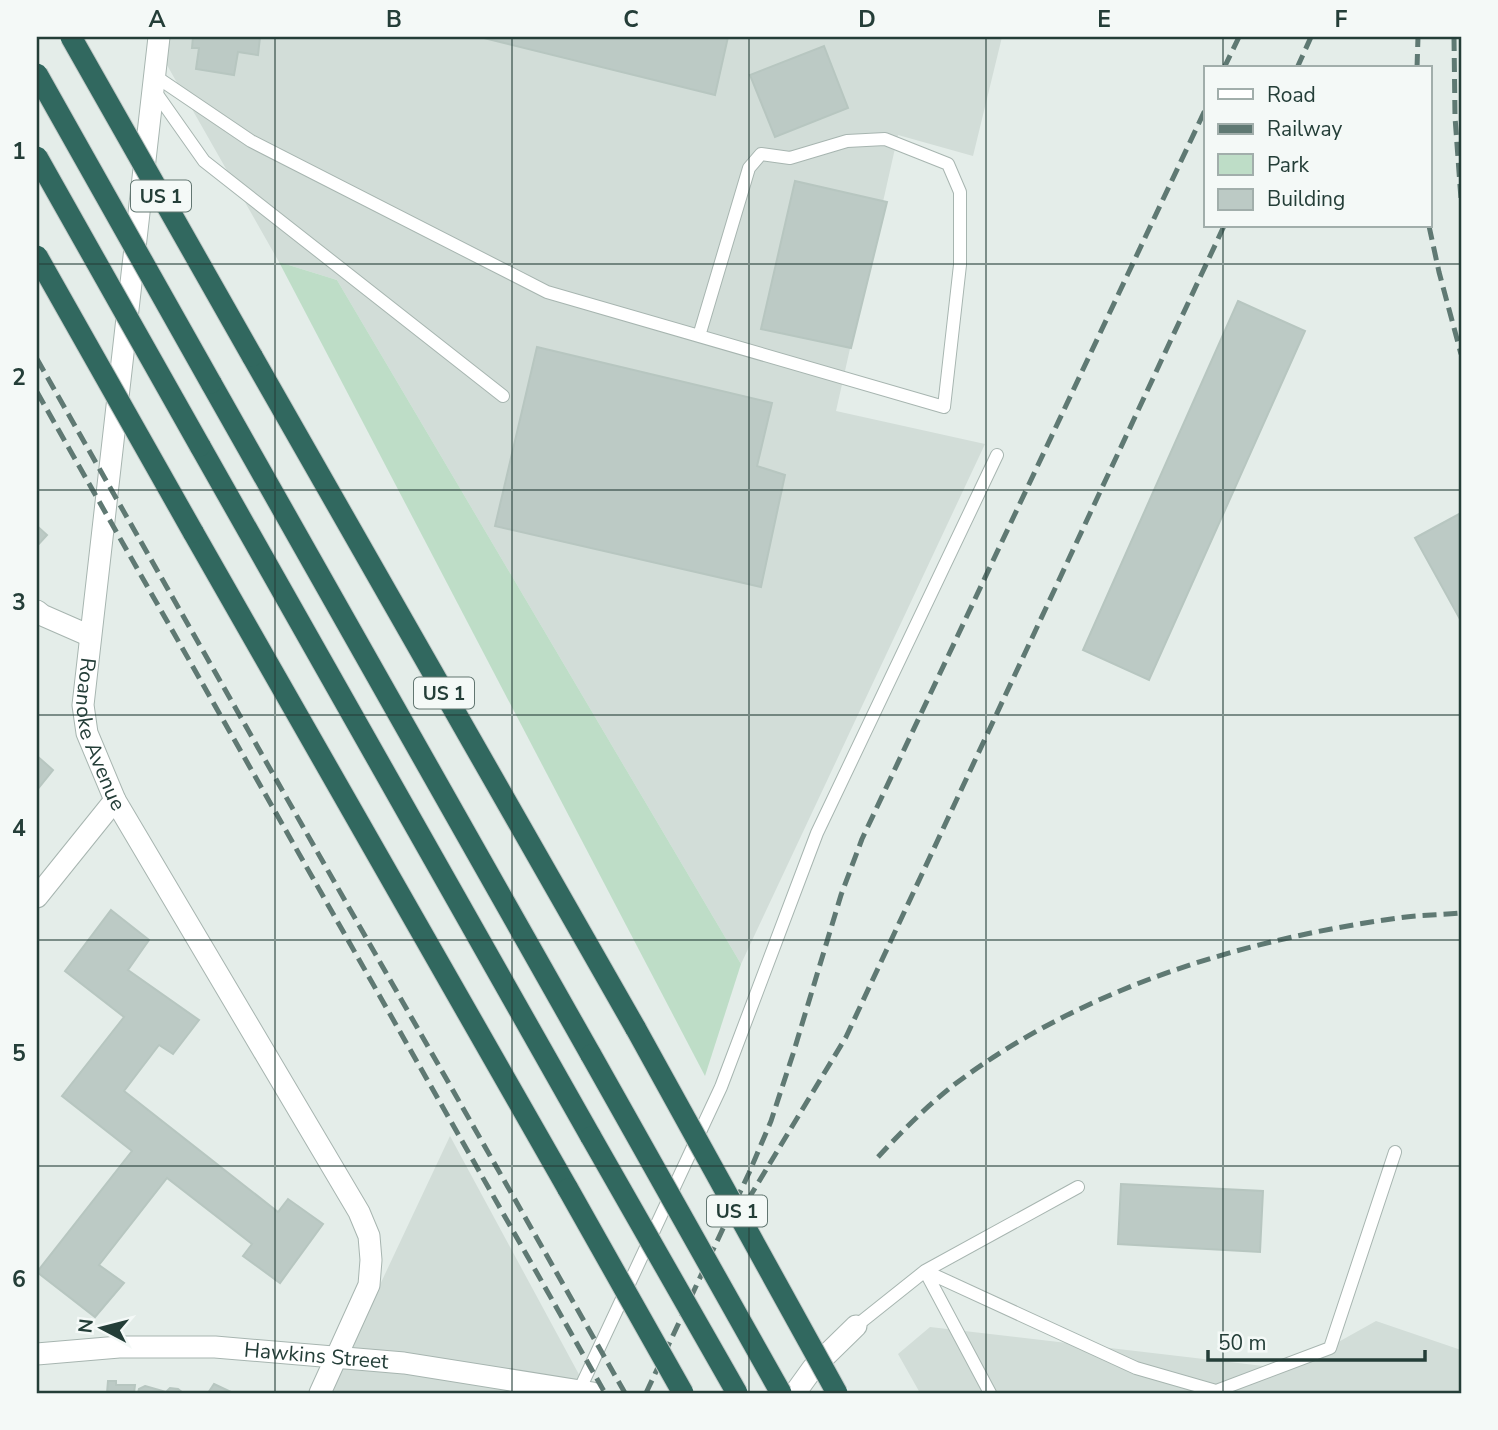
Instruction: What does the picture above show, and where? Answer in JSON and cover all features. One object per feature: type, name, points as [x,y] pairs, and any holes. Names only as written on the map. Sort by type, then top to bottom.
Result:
[{"type":"highway","name":"US 1","points":[[71,37],[636,1029],[837,1393]]},
{"type":"highway","points":[[37,74],[781,1393]]},
{"type":"highway","points":[[37,157],[737,1393]]},
{"type":"highway","points":[[37,256],[683,1393]]},
{"type":"street","name":"Roanoke Avenue","points":[[159,37],[83,705],[87,733],[115,800],[352,1200],[369,1236],[369,1285],[320,1393]]},
{"type":"street","points":[[37,611],[90,636]]},
{"type":"street","points":[[37,897],[115,800]]},
{"type":"street","points":[[794,1393],[813,1368],[856,1326]]},
{"type":"street","name":"Hawkins Street","points":[[37,1354],[119,1348],[215,1347],[404,1363],[583,1393]]},
{"type":"lane","points":[[154,83],[251,141],[547,292],[944,407],[960,265],[960,192],[948,164],[885,139],[847,141],[790,158],[761,154],[749,168],[699,336]]},
{"type":"lane","points":[[154,83],[204,162],[503,396]]},
{"type":"lane","points":[[583,1393],[721,1087],[817,833],[997,455]]},
{"type":"lane","points":[[925,1271],[1136,1368],[1216,1391],[1330,1348],[1395,1152]]},
{"type":"lane","points":[[856,1326],[925,1271],[1078,1188]]},
{"type":"lane","points":[[925,1271],[990,1393]]},
{"type":"shaded area","points":[[151,37],[1002,37],[973,156],[898,135],[836,411],[985,444],[741,964],[337,280],[279,262]]},
{"type":"shaded area","points":[[450,1136],[589,1393],[329,1393]]},
{"type":"shaded area","points":[[1376,1321],[1461,1350],[1461,1393],[920,1393],[898,1354],[930,1327],[1290,1369]]},
{"type":"green space","points":[[279,262],[337,280],[741,964],[705,1076]]},
{"type":"building","points":[[193,37],[260,37],[258,55],[238,52],[234,75],[196,69],[199,48],[192,48]]},
{"type":"building","points":[[480,37],[728,37],[715,95]]},
{"type":"building","points":[[824,46],[848,108],[775,137],[750,75]]},
{"type":"building","points":[[795,181],[887,202],[851,348],[761,329]]},
{"type":"building","points":[[1238,301],[1305,331],[1149,680],[1083,650]]},
{"type":"building","points":[[537,347],[772,403],[757,466],[785,475],[761,587],[495,526]]},
{"type":"building","points":[[1461,513],[1461,621],[1415,538]]},
{"type":"building","points":[[37,526],[47,535],[37,546]]},
{"type":"building","points":[[37,756],[53,770],[37,790]]},
{"type":"building","points":[[111,910],[149,940],[128,970],[199,1020],[173,1054],[159,1045],[124,1091],[278,1212],[288,1199],[323,1224],[280,1283],[243,1256],[252,1244],[167,1178],[99,1265],[124,1283],[95,1317],[37,1272],[132,1151],[62,1096],[124,1017],[65,971]]},
{"type":"building","points":[[1121,1184],[1263,1191],[1260,1252],[1118,1244]]},
{"type":"building","points":[[108,1381],[116,1381],[116,1385],[135,1385],[134,1393],[107,1393]]},
{"type":"building","points":[[214,1384],[233,1393],[208,1393]]},
{"type":"building","points":[[145,1386],[166,1392],[170,1388],[178,1389],[183,1393],[138,1393],[139,1389]]},
{"type":"railway","points":[[1225,66],[1239,37]]},
{"type":"railway","points":[[1298,66],[1311,37]]},
{"type":"railway","points":[[1417,66],[1418,37]]},
{"type":"railway","points":[[1454,37],[1455,117],[1461,199]]},
{"type":"railway","points":[[646,1393],[771,1121],[841,895],[862,839],[1204,112]]},
{"type":"railway","points":[[737,1218],[846,1037],[1223,228]]},
{"type":"railway","points":[[1429,228],[1461,354]]},
{"type":"railway","points":[[37,359],[625,1393]]},
{"type":"railway","points":[[37,392],[605,1393]]},
{"type":"railway","points":[[878,1157],[915,1119],[955,1084],[1004,1050],[1110,995],[1166,973],[1281,940],[1398,918],[1461,913]]}]
